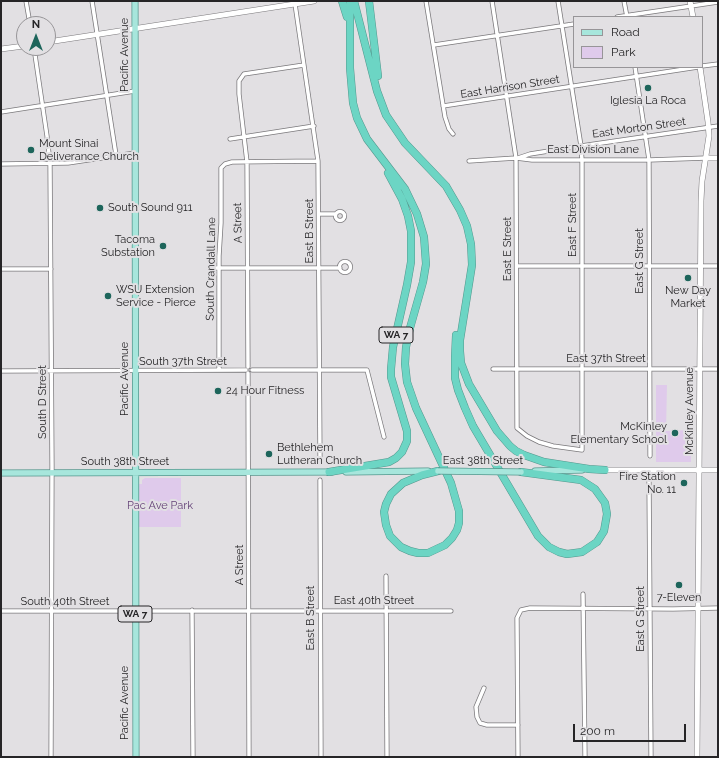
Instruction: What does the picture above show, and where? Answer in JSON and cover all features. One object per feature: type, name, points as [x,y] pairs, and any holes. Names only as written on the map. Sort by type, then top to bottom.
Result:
[{"type":"highway","points":[[344,1],[350,53]]},
{"type":"highway","points":[[350,1],[350,53]]},
{"type":"highway","points":[[354,1],[380,100],[386,115],[405,143],[446,186],[460,210],[467,226],[471,244],[472,265],[471,280],[460,340],[462,364],[469,384],[497,431],[516,451],[534,459],[605,470]]},
{"type":"highway","points":[[369,1],[380,100]]},
{"type":"highway","name":"WA 7","points":[[330,472],[389,462],[401,454],[407,441],[405,426],[390,369],[411,262],[411,231],[402,199],[361,128],[355,113],[351,89],[350,53]]},
{"type":"highway","points":[[373,149],[405,189],[414,206],[421,225],[426,251],[426,264],[421,292],[407,339],[405,360],[406,372],[411,394],[451,483],[459,511],[459,523],[457,530],[445,545],[428,553],[410,551],[397,544],[390,536],[387,529],[384,512],[386,504],[390,494],[403,483],[422,475],[438,471]]},
{"type":"highway","points":[[471,280],[457,332],[454,358],[455,378],[458,390],[474,426],[535,531],[543,542],[556,551],[567,554],[582,552],[597,542],[604,531],[607,514],[605,503],[595,489],[581,480],[521,472]]},
{"type":"main road","name":"Pacific Avenue","points":[[135,1],[134,371],[136,757]]},
{"type":"main road","name":"East 38th Street","points":[[248,472],[521,472],[605,470]]},
{"type":"main road","name":"South 38th Street","points":[[1,473],[248,472]]},
{"type":"street","points":[[26,1],[29,16]]},
{"type":"street","points":[[92,1],[116,155]]},
{"type":"street","points":[[56,41],[314,1]]},
{"type":"street","points":[[426,1],[443,106],[448,127],[453,134]]},
{"type":"street","name":"East E Street","points":[[492,1],[516,158],[517,428],[540,442],[553,446],[582,450]]},
{"type":"street","name":"East F Street","points":[[558,1],[582,160],[582,450]]},
{"type":"street","points":[[624,1],[627,16],[691,3],[718,2]]},
{"type":"street","points":[[691,3],[693,16]]},
{"type":"street","name":"East B Street","points":[[295,4],[318,161],[320,459]]},
{"type":"street","points":[[434,45],[573,24]]},
{"type":"street","points":[[1,49],[16,47]]},
{"type":"street","name":"South D Street","points":[[35,56],[50,163],[52,371],[51,757]]},
{"type":"street","name":"East Harrison Street","points":[[703,66],[718,64]]},
{"type":"street","name":"A Street","points":[[249,757],[247,162],[238,88],[239,79],[244,74],[304,65]]},
{"type":"street","name":"East G Street","points":[[634,68],[649,160],[650,456]]},
{"type":"street","name":"East Harrison Street","points":[[443,106],[694,68]]},
{"type":"street","name":"McKinley Avenue","points":[[697,757],[701,194],[709,127],[700,68]]},
{"type":"street","points":[[1,112],[135,91]]},
{"type":"street","points":[[230,139],[314,126]]},
{"type":"street","name":"East Morton Street","points":[[516,158],[542,152],[718,126]]},
{"type":"street","points":[[1,164],[68,163],[135,153]]},
{"type":"street","name":"East Division Lane","points":[[469,161],[516,158],[532,160],[649,160],[718,158]]},
{"type":"street","points":[[247,162],[318,161]]},
{"type":"street","name":"South Crandall Lane","points":[[219,370],[221,168],[224,164],[230,162],[247,162]]},
{"type":"street","points":[[319,214],[336,214]]},
{"type":"street","points":[[517,266],[718,266]]},
{"type":"street","points":[[213,268],[340,268]]},
{"type":"street","points":[[1,269],[51,269]]},
{"type":"street","name":"East 37th Street","points":[[493,369],[718,369]]},
{"type":"street","points":[[248,370],[367,370],[384,437]]},
{"type":"street","name":"South 37th Street","points":[[1,371],[248,370]]},
{"type":"street","name":"East 38th Street","points":[[605,470],[718,470]]},
{"type":"street","name":"East B Street","points":[[320,480],[321,757]]},
{"type":"street","name":"East G Street","points":[[650,481],[651,757]]},
{"type":"street","points":[[386,576],[387,757]]},
{"type":"street","points":[[583,594],[585,757]]},
{"type":"street","points":[[518,757],[517,618],[519,611],[530,608],[718,608]]},
{"type":"street","points":[[192,610],[193,757]]},
{"type":"street","name":"South 40th Street","points":[[1,611],[249,610]]},
{"type":"street","name":"East 40th Street","points":[[249,610],[451,611]]},
{"type":"street","points":[[484,688],[476,707],[477,716],[480,723],[486,725],[518,725]]},
{"type":"green space","points":[[656,385],[667,385],[666,431],[691,430],[691,462],[656,462]]},
{"type":"green space","name":"Pac Ave Park","points":[[145,478],[181,478],[181,527],[139,527],[139,484],[142,484],[142,480]]},
{"type":"place","name":"Iglesia La Roca","points":[[648,88]]},
{"type":"place","name":"Mount Sinai Deliverance Church","points":[[31,150]]},
{"type":"place","name":"South Sound 911","points":[[100,208]]},
{"type":"place","name":"Tacoma Substation","points":[[163,246]]},
{"type":"place","name":"New Day Market","points":[[688,278]]},
{"type":"place","name":"WSU Extension Service - Pierce","points":[[108,296]]},
{"type":"place","name":"24 Hour Fitness","points":[[218,391]]},
{"type":"place","name":"McKinley Elementary School","points":[[675,433]]},
{"type":"place","name":"Bethlehem Lutheran Church","points":[[269,454]]},
{"type":"place","name":"Fire Station No. 11","points":[[684,483]]},
{"type":"place","name":"7-Eleven","points":[[679,585]]}]
